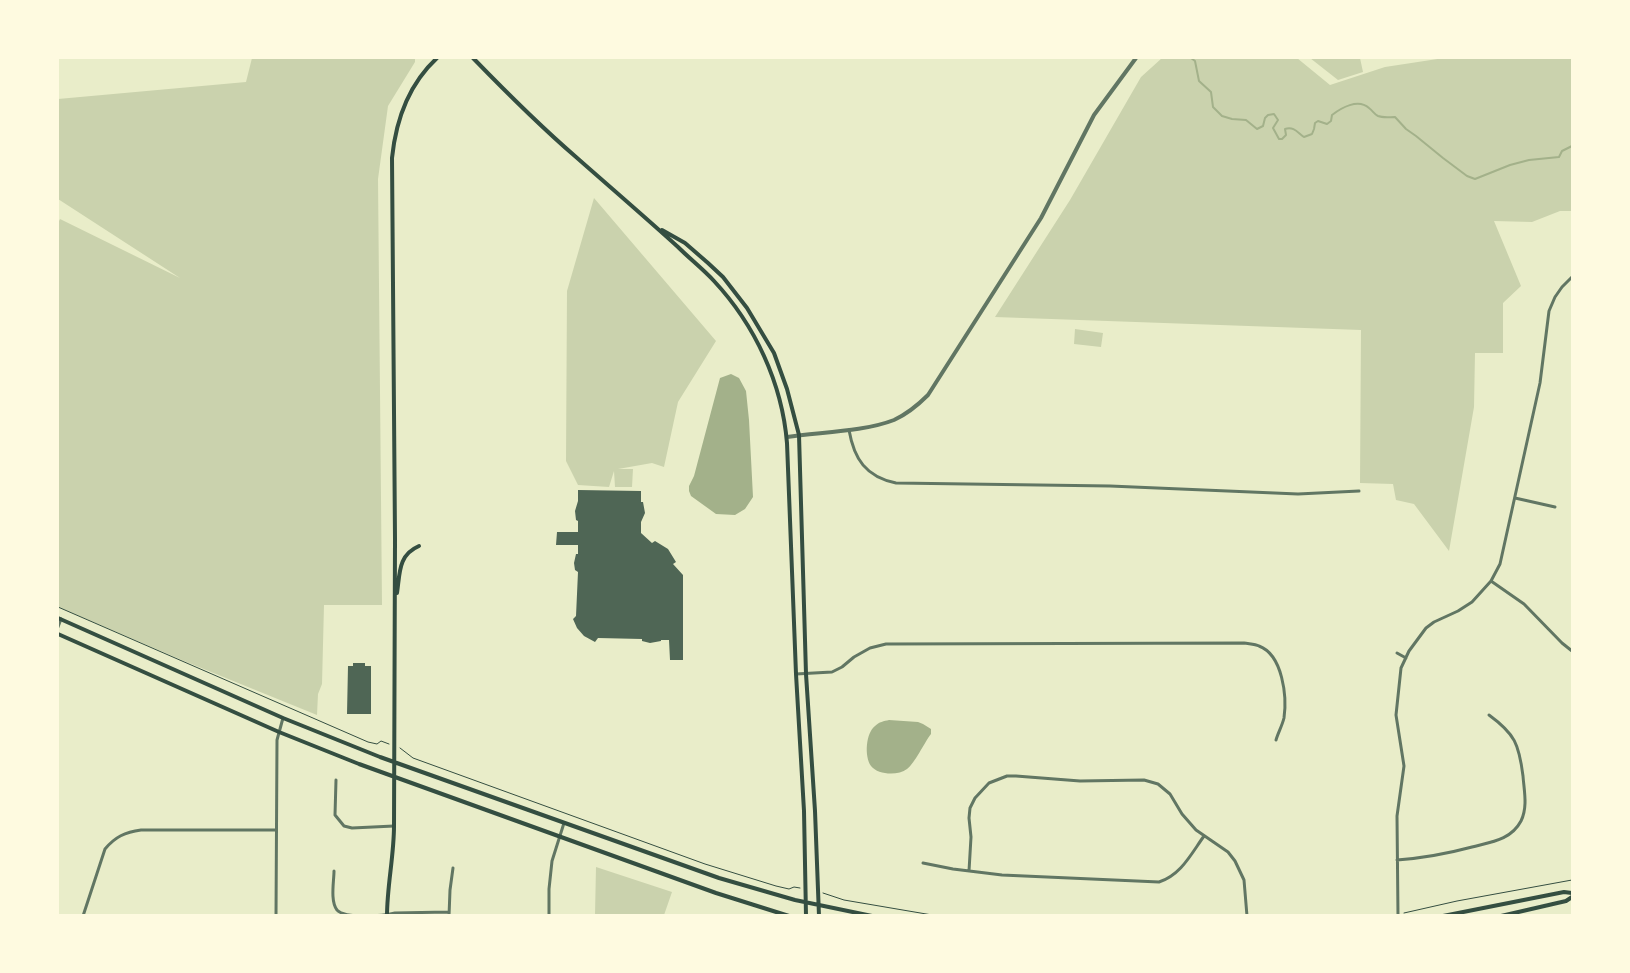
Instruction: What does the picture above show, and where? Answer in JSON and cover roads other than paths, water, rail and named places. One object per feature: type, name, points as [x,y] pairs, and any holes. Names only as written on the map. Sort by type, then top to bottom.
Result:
[{"type":"main road","points":[[387,915],[394,826],[395,602],[392,158],[395,132],[402,110],[424,70],[437,58]]},
{"type":"main road","points":[[473,58],[536,122],[656,226],[714,281],[753,333],[764,356],[774,383],[787,437],[796,674],[804,811],[806,916]]},
{"type":"main road","points":[[656,226],[685,243],[708,263],[736,292],[748,308],[774,353],[787,389],[799,436],[806,674],[820,905],[819,916]]},
{"type":"main road","points":[[395,602],[403,558],[412,549],[419,546]]},
{"type":"main road","points":[[59,619],[283,718],[393,762],[746,887],[872,916]]},
{"type":"main road","points":[[58,634],[279,732],[394,778],[716,893],[789,916]]},
{"type":"main road","points":[[1443,916],[1564,892],[1572,893]]},
{"type":"main road","points":[[1501,916],[1566,901],[1572,897]]},
{"type":"street","points":[[787,437],[875,426],[894,420],[907,413],[928,395],[1041,218],[1094,115],[1136,58]]},
{"type":"street","points":[[1398,915],[1398,807],[1404,766],[1396,726],[1396,701],[1401,668],[1419,636],[1426,628],[1472,602],[1491,581],[1500,564],[1540,383],[1549,311],[1555,297],[1572,276]]},
{"type":"street","points":[[849,429],[859,461],[872,474],[896,484],[1110,486],[1298,494],[1359,491]]},
{"type":"street","points":[[1515,498],[1555,507]]},
{"type":"street","points":[[1491,581],[1524,604],[1572,651]]},
{"type":"street","points":[[58,626],[59,619]]},
{"type":"street","points":[[796,674],[832,672],[870,648],[886,644],[1244,643],[1260,646],[1277,662],[1281,674],[1284,719],[1276,740]]},
{"type":"street","points":[[1397,653],[1406,658]]},
{"type":"street","points":[[1397,860],[1436,856],[1492,842],[1508,836],[1521,822],[1526,805],[1519,752],[1513,737],[1506,727],[1489,715]]},
{"type":"street","points":[[276,916],[277,740],[283,718]]},
{"type":"street","points":[[969,871],[970,808],[980,790],[989,783],[1007,776],[1080,781],[1150,782],[1165,789],[1188,822],[1204,836],[1228,852],[1241,871],[1246,888],[1247,916]]},
{"type":"street","points":[[336,780],[335,815],[344,826],[352,828],[394,826]]},
{"type":"street","points":[[550,916],[552,861],[564,824]]},
{"type":"street","points":[[83,916],[105,850],[120,835],[141,830],[276,830]]},
{"type":"street","points":[[922,863],[1002,875],[1159,882],[1172,877],[1182,868],[1204,836]]},
{"type":"street","points":[[334,871],[334,901],[338,910],[350,915],[387,915],[395,913],[449,914],[453,868]]},
{"type":"waterway","points":[[1191,58],[1195,61],[1199,81],[1211,92],[1213,107],[1222,116],[1246,120],[1257,129],[1263,126],[1268,115],[1274,114],[1278,120],[1273,128],[1279,139],[1286,135],[1285,129],[1288,128],[1296,130],[1304,137],[1312,134],[1315,123],[1318,121],[1327,124],[1331,121],[1332,115],[1340,110],[1350,105],[1360,104],[1365,105],[1378,116],[1395,117],[1406,129],[1443,158],[1467,176],[1475,179],[1510,165],[1529,160],[1559,157],[1562,151],[1572,146]]}]
